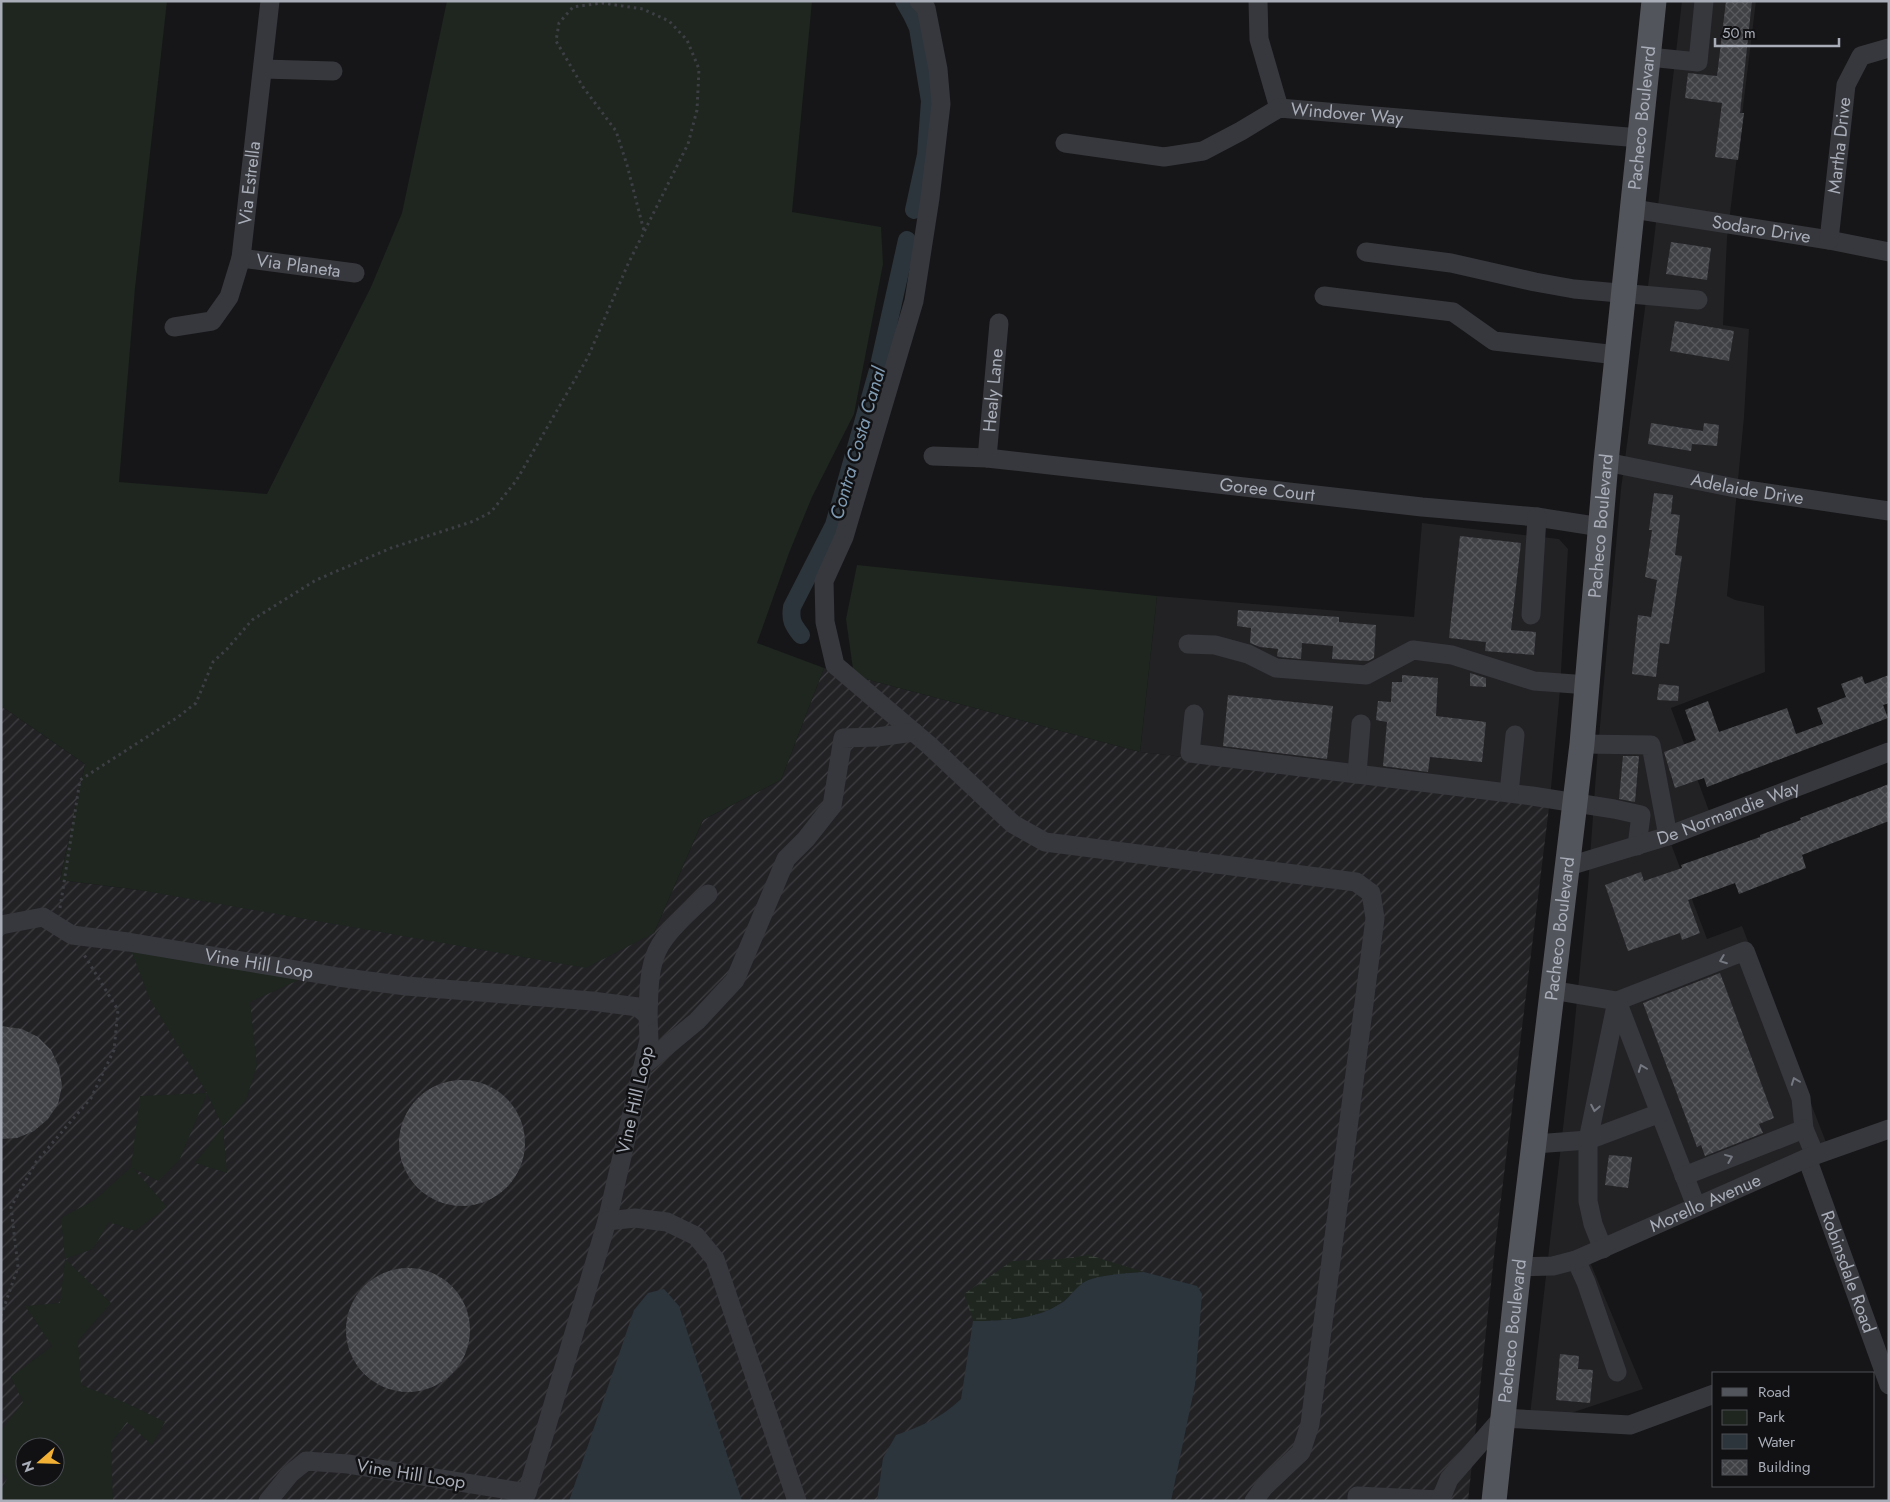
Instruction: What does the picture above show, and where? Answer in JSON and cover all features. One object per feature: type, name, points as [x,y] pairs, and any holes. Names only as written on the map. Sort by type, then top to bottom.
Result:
[{"type":"main road","name":"Pacheco Boulevard","points":[[1494,1501],[1551,990],[1582,744],[1606,462],[1654,1]]},
{"type":"street","name":"Via Estrella","points":[[174,327],[212,321],[229,297],[241,258],[270,1]]},
{"type":"street","points":[[920,1],[926,8],[938,68],[941,104],[930,198],[914,301],[844,537],[824,581],[825,622],[835,665],[914,732],[1013,824],[1045,842],[1202,864],[1356,882],[1371,893],[1375,918],[1310,1424],[1301,1452],[1264,1487],[1254,1501]]},
{"type":"street","points":[[1258,1],[1259,39],[1279,108]]},
{"type":"street","points":[[1649,57],[1698,62],[1704,1]]},
{"type":"street","name":"Martha Drive","points":[[1829,240],[1846,85],[1861,56],[1889,48]]},
{"type":"street","points":[[263,69],[333,71]]},
{"type":"street","name":"Windover Way","points":[[1065,143],[1164,157],[1203,151],[1279,108],[1640,138]]},
{"type":"street","name":"Sodaro Drive","points":[[1633,209],[1829,240],[1889,252]]},
{"type":"street","points":[[1366,252],[1452,263],[1535,282],[1567,287],[1698,300]]},
{"type":"street","name":"Via Planeta","points":[[241,258],[355,273]]},
{"type":"street","points":[[1324,296],[1453,312],[1494,341],[1617,355]]},
{"type":"street","name":"Healy Lane","points":[[987,458],[999,323]]},
{"type":"street","name":"Goree Court","points":[[933,456],[987,458],[1422,507],[1537,517],[1600,526]]},
{"type":"street","name":"Adelaide Drive","points":[[1606,462],[1740,489],[1889,511]]},
{"type":"street","points":[[1531,615],[1537,517]]},
{"type":"street","points":[[1188,644],[1215,645],[1248,654],[1276,668],[1366,674],[1413,650],[1452,655],[1534,681],[1588,685]]},
{"type":"street","points":[[1194,714],[1190,753],[1509,793],[1641,815],[1663,811]]},
{"type":"street","points":[[1357,774],[1361,724]]},
{"type":"street","points":[[644,1065],[697,1021],[735,980],[786,859],[806,840],[832,806],[843,738],[877,737],[914,732]]},
{"type":"street","points":[[1509,793],[1515,734]]},
{"type":"street","points":[[1582,744],[1651,745],[1668,836]]},
{"type":"street","name":"De Normandie Way","points":[[1566,867],[1668,836],[1889,752]]},
{"type":"street","points":[[1636,846],[1641,815]]},
{"type":"street","points":[[648,1016],[649,983],[657,951],[677,924],[708,894]]},
{"type":"street","name":"Vine Hill Loop","points":[[1,924],[43,918],[64,930],[330,976],[406,986],[592,1001],[638,1007],[648,1016],[649,1040],[607,1221],[524,1497],[348,1464],[306,1461],[290,1474],[268,1501]]},
{"type":"street","name":"Robinsdale Road","points":[[1616,1001],[1744,951],[1801,1098],[1804,1129],[1811,1156],[1889,1385]]},
{"type":"street","points":[[1551,990],[1616,1001]]},
{"type":"street","points":[[1616,1001],[1696,1206]]},
{"type":"street","points":[[1602,1248],[1593,1224],[1588,1201],[1588,1140],[1616,1001]]},
{"type":"street","points":[[1535,1144],[1588,1140],[1660,1113]]},
{"type":"street","points":[[1684,1176],[1804,1129]]},
{"type":"street","name":"Morello Avenue","points":[[1519,1267],[1553,1266],[1576,1260],[1811,1156],[1889,1129]]},
{"type":"street","points":[[607,1221],[635,1218],[667,1222],[696,1236],[715,1260],[798,1501]]},
{"type":"street","points":[[1576,1260],[1586,1282],[1617,1372]]},
{"type":"street","points":[[1357,1501],[1357,1496],[1440,1500],[1449,1479],[1502,1418],[1630,1425],[1712,1395]]},
{"type":"path","points":[[1,1316],[18,1267],[11,1207],[36,1162],[91,1098],[114,1050],[118,1010],[64,930],[68,862],[80,780],[178,717],[196,702],[213,662],[252,620],[316,580],[391,548],[474,521],[491,512],[516,481],[588,357],[644,231],[688,144],[697,110],[699,68],[687,40],[669,20],[643,9],[602,3],[573,7],[559,23],[556,41],[583,88],[616,131],[644,231]]},
{"type":"shaded area","points":[[1682,1],[1756,1],[1727,238],[1723,325],[1749,329],[1744,417],[1727,596],[1735,600],[1764,606],[1765,672],[1671,708],[1712,819],[1668,836],[1707,939],[1742,926],[1829,1150],[1587,1255],[1643,1389],[1565,1415],[1530,1415],[1573,1041],[1588,886],[1621,489],[1653,248]]},
{"type":"shaded area","points":[[1422,523],[1559,539],[1568,549],[1560,689],[1550,799],[1140,752],[1157,596],[1414,617]]},
{"type":"shaded area","points":[[824,668],[1140,752],[1550,799],[1494,1256],[1468,1501],[1,1501],[1,706],[85,764],[60,880],[139,890],[654,933],[703,820],[781,780]]},
{"type":"green space","points":[[1,1],[167,1],[135,288],[119,482],[267,494],[371,287],[402,213],[447,1],[812,1],[792,212],[881,227],[883,264],[854,414],[812,497],[789,553],[757,643],[824,668],[781,780],[703,820],[654,933],[586,968],[139,890],[60,880],[85,764],[1,706]]},
{"type":"green space","points":[[857,565],[1157,596],[1140,752],[854,676],[846,619]]},
{"type":"green space","points":[[128,942],[314,973],[250,1002],[257,1066],[246,1100],[223,1127],[207,1094],[179,1161],[158,1181],[133,1168],[167,1207],[135,1231],[109,1222],[93,1249],[65,1259],[61,1218],[96,1199],[131,1167],[140,1096],[207,1093],[149,998]]},
{"type":"green space","points":[[223,1127],[227,1173],[195,1163]]},
{"type":"green space","points":[[1089,1255],[1144,1272],[1112,1275],[1088,1280],[1080,1285],[1063,1302],[1042,1313],[1008,1320],[973,1321],[964,1294],[1012,1261],[1060,1259]]},
{"type":"green space","points":[[65,1259],[111,1303],[78,1341],[81,1385],[124,1402],[165,1422],[152,1445],[127,1422],[111,1443],[113,1501],[1,1501],[1,1490],[7,1479],[1,1472],[1,1431],[23,1402],[11,1377],[52,1346],[25,1306],[60,1303]]},
{"type":"water","points":[[1144,1272],[1197,1286],[1202,1294],[1195,1385],[1171,1501],[877,1501],[883,1458],[896,1435],[931,1421],[946,1412],[961,1399],[973,1321],[1008,1320],[1042,1313],[1063,1302],[1080,1285],[1088,1280],[1112,1275]]},
{"type":"water","points":[[664,1289],[679,1306],[742,1501],[569,1501],[634,1310],[648,1293]]},
{"type":"building","points":[[1726,1],[1752,1],[1740,113],[1744,113],[1738,160],[1715,157],[1722,103],[1685,98],[1688,73],[1717,76]]},
{"type":"building","points":[[1671,242],[1711,248],[1707,280],[1666,274]]},
{"type":"building","points":[[1675,321],[1734,331],[1729,361],[1670,351]]},
{"type":"building","points":[[1651,423],[1703,431],[1704,423],[1719,425],[1717,446],[1692,444],[1691,451],[1648,444]]},
{"type":"building","points":[[1654,493],[1673,495],[1671,514],[1680,515],[1675,555],[1682,556],[1669,644],[1660,643],[1656,677],[1632,674],[1638,615],[1651,617],[1657,580],[1645,577],[1652,530],[1649,530]]},
{"type":"building","points":[[1460,536],[1521,543],[1511,630],[1536,632],[1534,655],[1485,651],[1486,642],[1449,638]]},
{"type":"building","points":[[1238,610],[1339,617],[1339,622],[1376,625],[1374,658],[1368,661],[1332,659],[1333,646],[1302,643],[1301,659],[1279,657],[1277,656],[1278,649],[1260,647],[1250,643],[1251,628],[1237,626]]},
{"type":"building","points":[[1470,673],[1486,678],[1486,687],[1470,686]]},
{"type":"building","points":[[1402,675],[1438,678],[1436,716],[1486,722],[1482,762],[1430,757],[1428,772],[1383,766],[1387,722],[1376,720],[1378,701],[1391,702],[1392,682],[1402,682]]},
{"type":"building","points":[[1889,675],[1889,703],[1883,705],[1888,718],[1707,787],[1704,778],[1675,788],[1664,752],[1696,740],[1685,710],[1708,701],[1719,732],[1787,708],[1796,734],[1823,724],[1817,708],[1846,697],[1841,684],[1862,676],[1865,684]]},
{"type":"building","points":[[1659,684],[1679,686],[1678,701],[1657,700]]},
{"type":"building","points":[[1228,695],[1333,706],[1327,759],[1223,746]]},
{"type":"building","points":[[1623,756],[1639,756],[1635,802],[1619,799]]},
{"type":"building","points":[[1889,784],[1889,821],[1802,855],[1806,868],[1739,894],[1735,883],[1688,900],[1700,933],[1682,940],[1680,933],[1628,951],[1605,885],[1641,872],[1644,881],[1682,868],[1681,865],[1760,837],[1760,835],[1801,820],[1800,818]]},
{"type":"building","points":[[1720,973],[1774,1118],[1759,1124],[1763,1133],[1705,1156],[1701,1145],[1697,1147],[1643,1003]]},
{"type":"building","points":[[1,1026],[22,1029],[38,1037],[51,1050],[59,1067],[62,1086],[58,1104],[48,1119],[34,1131],[17,1138],[1,1139]]},
{"type":"building","points":[[462,1080],[486,1085],[506,1099],[520,1119],[525,1143],[520,1167],[506,1187],[486,1201],[462,1206],[438,1201],[418,1187],[404,1167],[399,1143],[404,1119],[418,1099],[438,1085]]},
{"type":"building","points":[[1609,1155],[1632,1157],[1628,1188],[1605,1185]]},
{"type":"building","points":[[408,1268],[432,1273],[452,1286],[465,1306],[470,1330],[465,1354],[452,1374],[432,1387],[408,1392],[384,1387],[364,1374],[351,1354],[346,1330],[351,1306],[364,1286],[384,1273]]},
{"type":"building","points":[[1560,1354],[1579,1356],[1578,1369],[1593,1370],[1590,1403],[1556,1400]]},
{"type":"waterway","name":"Contra Costa Canal","points":[[904,1],[918,28],[930,101],[926,155],[914,210]]},
{"type":"waterway","name":"Contra Costa Canal","points":[[801,635],[793,622],[791,615],[792,607],[834,525],[878,370],[907,240]]}]
